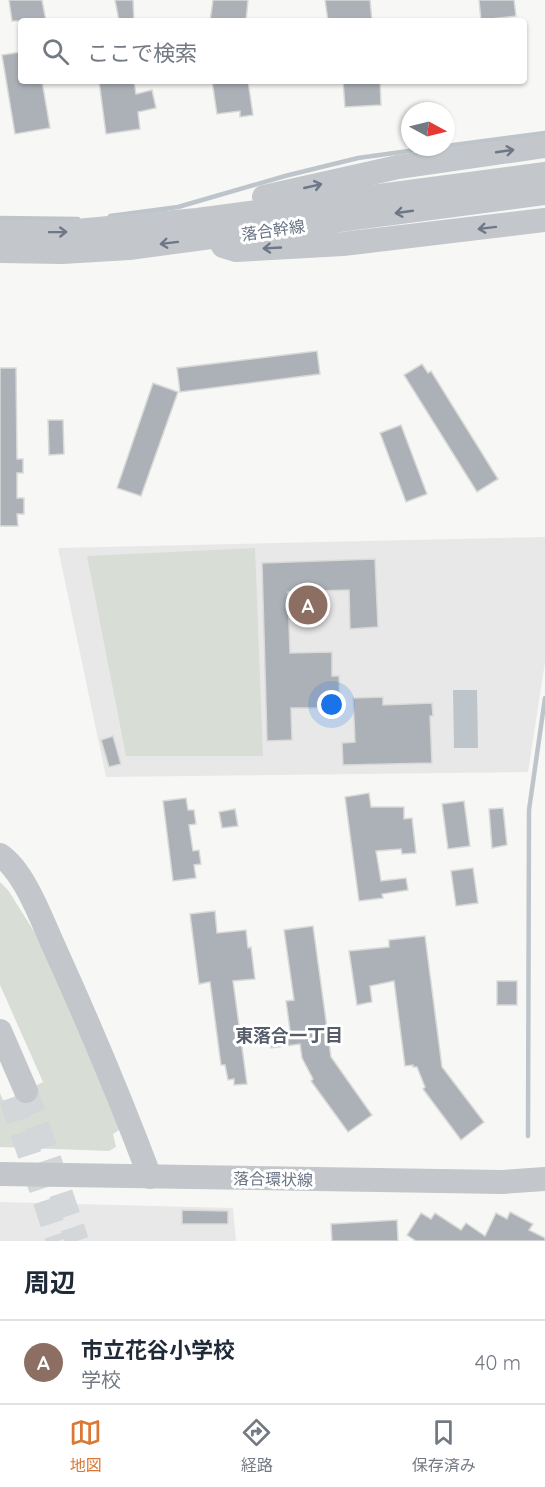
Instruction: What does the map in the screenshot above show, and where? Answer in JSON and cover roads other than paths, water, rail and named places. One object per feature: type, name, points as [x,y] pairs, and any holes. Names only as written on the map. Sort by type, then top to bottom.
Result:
[{"type":"street","points":[[545,146],[398,167],[228,205],[198,230],[236,250],[343,244],[545,220]]},
{"type":"street","name":"落合幹線","points":[[0,251],[129,248],[198,230],[291,217],[545,174]]},
{"type":"street","name":"落合幹線","points":[[291,217],[545,193]]},
{"type":"street","name":"落合幹線","points":[[0,232],[198,230]]},
{"type":"street","points":[[0,855],[16,872],[35,906],[81,1008],[150,1177]]},
{"type":"street","points":[[0,1031],[19,1094],[0,1073]]},
{"type":"street","name":"落合環状線","points":[[0,1174],[502,1182],[545,1179]]},
{"type":"street","points":[[545,1174],[545,1179]]},
{"type":"waterway","points":[[455,145],[545,133]]},
{"type":"waterway","points":[[110,216],[178,207],[285,176],[358,158],[401,152]]},
{"type":"waterway","points":[[0,218],[78,219]]},
{"type":"waterway","points":[[528,1136],[529,810],[545,698]]},
{"type":"tunnel","points":[[26,1091],[77,1241]]},
{"type":"tunnel","points":[[11,1098],[58,1241]]},
{"type":"place","name":"市立花谷小学校","points":[[308,605]]},
{"type":"district","name":"東落合一丁目","points":[[289,1035]]}]
